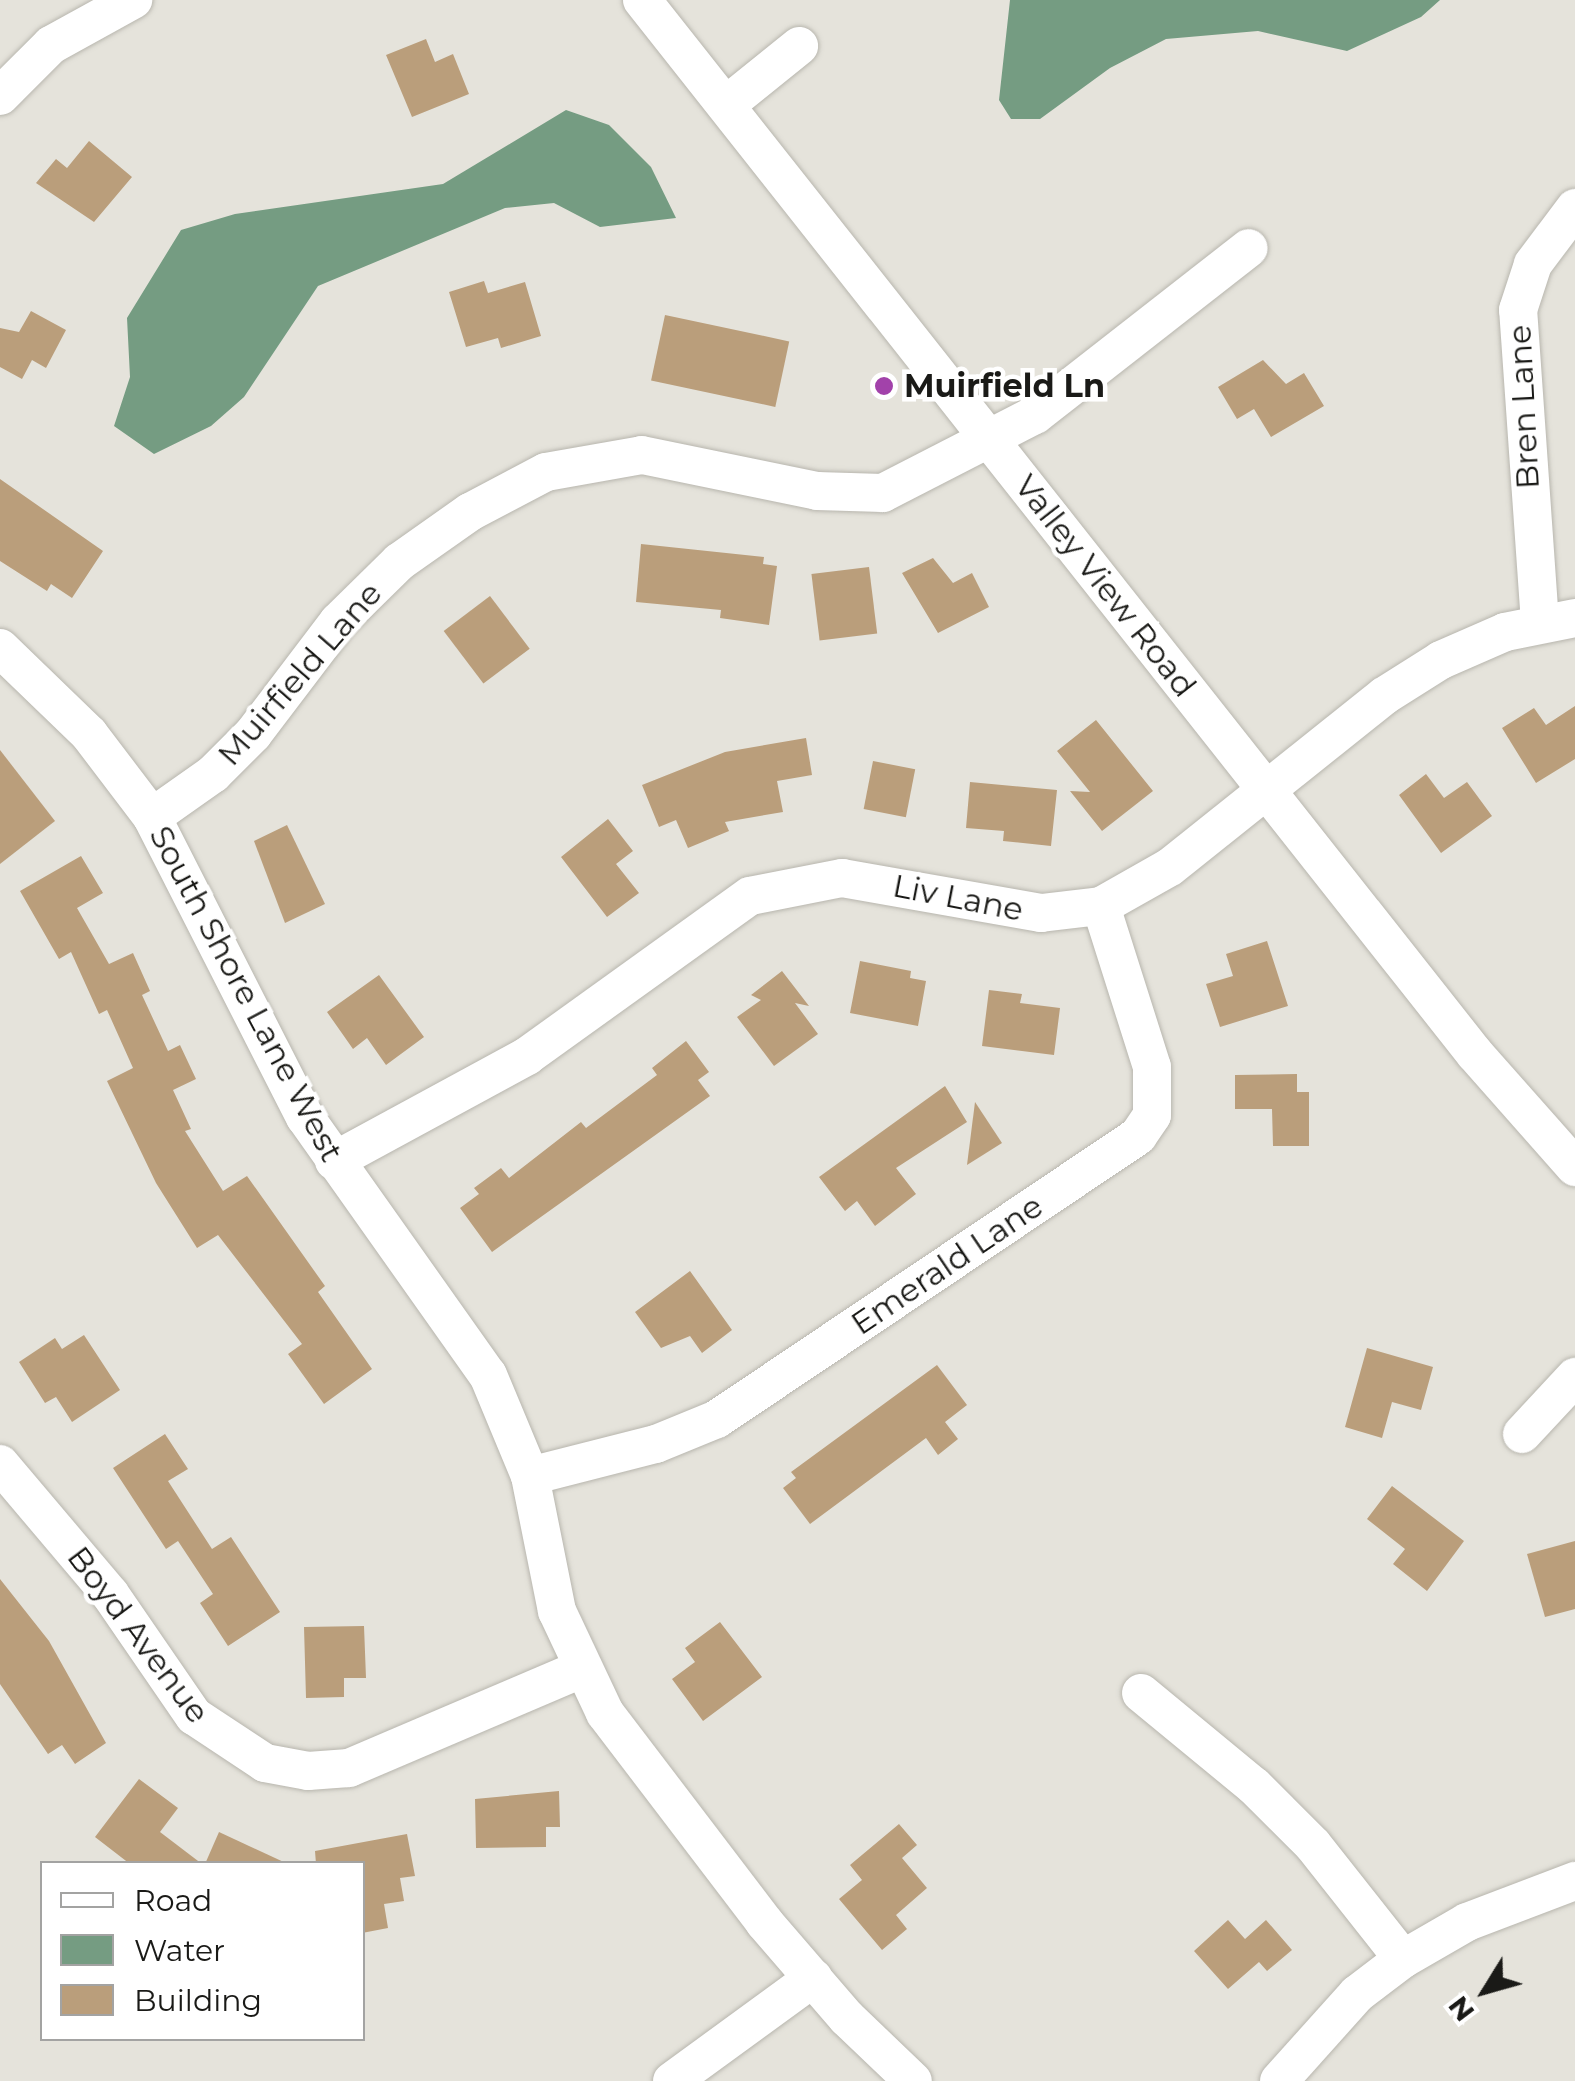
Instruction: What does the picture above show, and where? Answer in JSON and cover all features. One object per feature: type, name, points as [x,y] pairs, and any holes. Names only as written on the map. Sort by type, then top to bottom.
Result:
[{"type":"street","points":[[0,96],[51,45],[133,0]]},
{"type":"street","name":"Valley View Road","points":[[642,0],[1474,1054],[1575,1167]]},
{"type":"street","points":[[726,105],[799,46]]},
{"type":"street","name":"Bren Lane","points":[[1557,620],[1518,310],[1533,264],[1575,208]]},
{"type":"street","name":"Muirfield Lane","points":[[152,817],[214,774],[253,734],[338,622],[399,562],[470,512],[546,472],[642,455],[817,491],[884,492],[1036,414],[1250,248]]},
{"type":"street","name":"Liv Lane","points":[[334,1161],[528,1056],[750,896],[842,878],[993,908],[1041,913],[1101,906],[1144,885],[1269,793],[1384,696],[1441,660],[1557,620]]},
{"type":"street","name":"South Shore Lane West","points":[[0,648],[89,734],[152,817],[334,1161],[488,1375],[530,1476],[557,1612],[580,1670],[634,1752],[812,1978],[913,2081]]},
{"type":"street","name":"Emerald Lane","points":[[530,1476],[656,1444],[716,1419],[1138,1136],[1152,1115],[1156,1092],[1101,906]]},
{"type":"street","points":[[1522,1434],[1575,1377]]},
{"type":"street","name":"Boyd Avenue","points":[[2,1471],[110,1594],[194,1716],[265,1762],[308,1771],[349,1768],[580,1670]]},
{"type":"street","points":[[1140,1694],[1229,1764],[1313,1845],[1404,1959]]},
{"type":"street","points":[[1280,2081],[1357,1994],[1404,1959],[1467,1922],[1575,1881]]},
{"type":"street","points":[[672,2081],[812,1978]]},
{"type":"water","points":[[1010,0],[1440,0],[1421,17],[1347,51],[1258,31],[1166,39],[1110,68],[1040,119],[1011,119],[999,100]]},
{"type":"water","points":[[566,110],[609,125],[651,167],[676,218],[600,227],[554,203],[505,208],[318,286],[244,397],[211,426],[154,454],[114,426],[130,377],[127,318],[181,230],[235,214],[443,184]]},
{"type":"building","points":[[426,39],[435,62],[453,54],[469,94],[412,117],[386,55]]},
{"type":"building","points":[[89,141],[132,177],[94,222],[36,183],[56,159],[67,168]]},
{"type":"building","points":[[484,281],[488,293],[525,282],[541,336],[501,348],[498,338],[466,347],[449,292]]},
{"type":"building","points":[[31,311],[66,330],[46,368],[32,360],[22,379],[0,367],[0,328],[19,332]]},
{"type":"building","points":[[665,315],[789,341],[775,407],[651,381]]},
{"type":"building","points":[[1263,360],[1286,384],[1304,373],[1324,406],[1271,437],[1254,409],[1237,419],[1218,387]]},
{"type":"building","points":[[0,479],[103,551],[72,598],[51,584],[47,591],[0,561]]},
{"type":"building","points":[[641,544],[764,557],[763,564],[777,566],[769,625],[720,618],[721,610],[636,602]]},
{"type":"building","points":[[933,558],[953,583],[972,573],[989,607],[938,633],[902,573]]},
{"type":"building","points":[[869,567],[877,634],[820,641],[811,574]]},
{"type":"building","points":[[490,596],[530,649],[483,684],[444,631]]},
{"type":"building","points":[[1575,706],[1575,759],[1536,783],[1502,728],[1534,708],[1546,725]]},
{"type":"building","points":[[1096,720],[1153,791],[1102,831],[1070,791],[1090,792],[1057,751]]},
{"type":"building","points":[[806,738],[812,775],[777,781],[783,812],[725,822],[729,831],[688,848],[676,820],[659,827],[642,785],[725,752]]},
{"type":"building","points":[[0,750],[55,821],[0,864]]},
{"type":"building","points":[[873,761],[915,769],[906,817],[864,809]]},
{"type":"building","points":[[1426,774],[1444,798],[1467,782],[1492,816],[1441,853],[1399,795]]},
{"type":"building","points":[[970,782],[1057,790],[1051,846],[1003,841],[1004,831],[966,828]]},
{"type":"building","points":[[608,819],[633,851],[616,864],[639,893],[607,917],[561,857]]},
{"type":"building","points":[[287,825],[325,904],[285,923],[254,841]]},
{"type":"building","points":[[81,856],[103,893],[77,908],[109,964],[133,953],[150,991],[142,995],[168,1051],[180,1045],[196,1079],[173,1090],[191,1129],[185,1131],[223,1191],[247,1176],[325,1286],[318,1292],[372,1369],[324,1404],[288,1354],[302,1344],[218,1235],[197,1248],[156,1183],[107,1081],[133,1068],[107,1010],[99,1014],[71,952],[59,959],[20,891]]},
{"type":"building","points":[[1267,941],[1288,1006],[1220,1027],[1206,984],[1233,976],[1226,954]]},
{"type":"building","points":[[860,961],[911,971],[910,978],[926,981],[918,1026],[850,1013]]},
{"type":"building","points":[[782,971],[809,1006],[795,1003],[818,1034],[774,1066],[737,1017],[761,1000],[751,995]]},
{"type":"building","points":[[379,975],[424,1037],[386,1065],[367,1038],[353,1049],[327,1012]]},
{"type":"building","points":[[989,990],[1022,994],[1020,1003],[1060,1008],[1054,1055],[982,1046]]},
{"type":"building","points":[[686,1041],[709,1072],[698,1080],[710,1096],[492,1252],[460,1208],[479,1194],[474,1188],[501,1168],[509,1178],[581,1122],[586,1128],[657,1075],[652,1068]]},
{"type":"building","points":[[1297,1074],[1297,1092],[1309,1092],[1309,1146],[1273,1146],[1272,1109],[1235,1109],[1235,1075]]},
{"type":"building","points":[[945,1086],[967,1122],[896,1168],[916,1194],[875,1226],[857,1201],[845,1211],[819,1177]]},
{"type":"building","points":[[975,1102],[1002,1143],[967,1165]]},
{"type":"building","points":[[690,1271],[732,1330],[702,1353],[690,1336],[661,1348],[635,1312]]},
{"type":"building","points":[[84,1335],[120,1390],[72,1422],[56,1397],[45,1403],[19,1362],[55,1338],[62,1349]]},
{"type":"building","points":[[1367,1348],[1433,1367],[1421,1410],[1392,1402],[1382,1438],[1345,1427]]},
{"type":"building","points":[[937,1365],[967,1405],[945,1422],[958,1439],[938,1455],[926,1438],[810,1524],[783,1488],[796,1478],[791,1472]]},
{"type":"building","points":[[165,1434],[188,1469],[168,1481],[212,1549],[231,1537],[280,1612],[228,1646],[200,1603],[213,1594],[178,1541],[166,1549],[113,1468]]},
{"type":"building","points":[[1392,1486],[1464,1541],[1427,1591],[1393,1564],[1405,1549],[1367,1519]]},
{"type":"building","points":[[1575,1541],[1575,1609],[1545,1617],[1527,1554]]},
{"type":"building","points":[[0,1579],[49,1641],[106,1743],[75,1764],[62,1745],[48,1754],[0,1684]]},
{"type":"building","points":[[720,1622],[762,1677],[703,1721],[672,1679],[695,1662],[685,1648]]},
{"type":"building","points":[[364,1626],[366,1678],[344,1678],[344,1697],[306,1698],[304,1627]]},
{"type":"building","points":[[139,1779],[178,1808],[160,1832],[198,1861],[126,1861],[95,1837]]},
{"type":"building","points":[[559,1791],[560,1827],[546,1827],[546,1847],[476,1848],[475,1799]]},
{"type":"building","points":[[899,1824],[917,1845],[902,1858],[927,1888],[896,1915],[907,1929],[882,1950],[839,1899],[862,1880],[850,1865]]},
{"type":"building","points":[[219,1832],[282,1861],[206,1861]]},
{"type":"building","points":[[407,1834],[415,1876],[400,1878],[404,1901],[384,1904],[388,1928],[365,1932],[365,1861],[316,1861],[315,1851]]},
{"type":"building","points":[[1228,1920],[1245,1939],[1266,1920],[1292,1950],[1267,1971],[1259,1962],[1228,1989],[1194,1951]]},
{"type":"place","name":"Muirfield Ln","points":[[884,386]]}]
